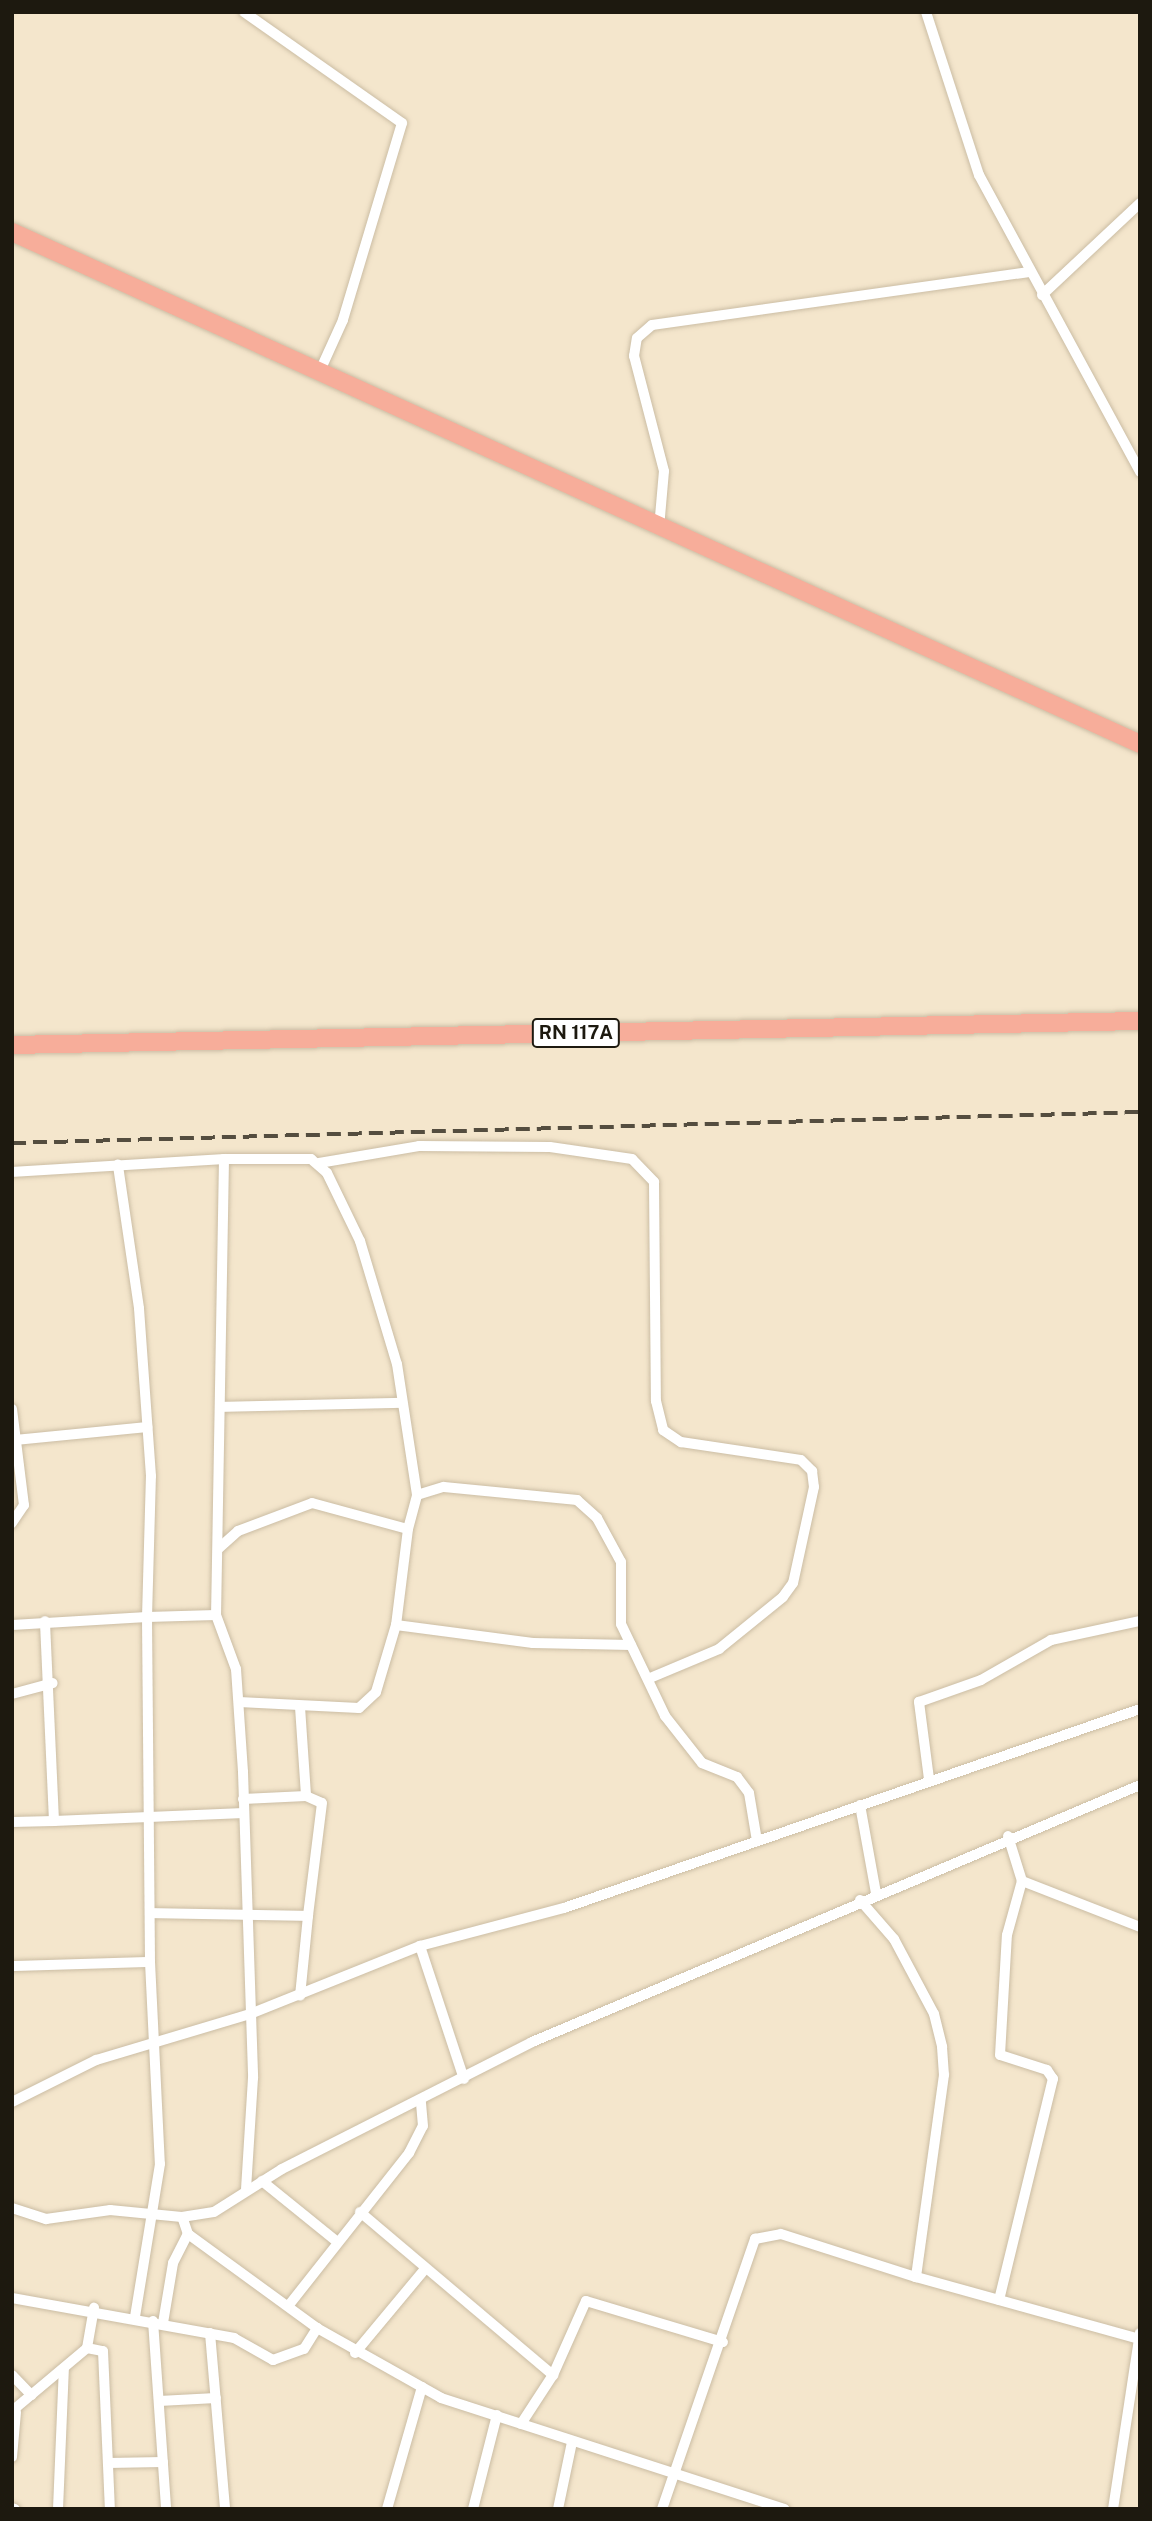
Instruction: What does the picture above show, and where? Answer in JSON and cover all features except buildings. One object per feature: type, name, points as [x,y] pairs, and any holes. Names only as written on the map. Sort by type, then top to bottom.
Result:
[{"type":"main road","points":[[12,232],[658,529],[1140,744]]},
{"type":"main road","name":"RN 117A","points":[[12,1045],[1140,1021]]},
{"type":"street","points":[[244,12],[402,123],[342,320],[319,373]]},
{"type":"street","points":[[926,12],[959,130],[1041,295],[1140,472]]},
{"type":"street","points":[[1041,295],[1140,203]]},
{"type":"street","points":[[658,529],[664,471],[634,356],[638,338],[652,324],[1029,272]]},
{"type":"street","points":[[12,1172],[224,1160],[319,1163],[419,1146],[526,1145],[632,1159],[645,1169],[659,1206],[656,1401],[663,1430],[681,1442],[801,1460],[813,1471],[814,1487],[793,1583],[783,1597],[719,1649],[650,1678]]},
{"type":"street","points":[[224,1160],[216,1615],[236,1669],[239,1702],[250,2014],[246,2189]]},
{"type":"street","points":[[239,1702],[345,1711],[369,1701],[396,1625],[408,1529],[416,1495],[399,1403],[397,1364],[375,1287],[360,1241],[319,1163]]},
{"type":"street","points":[[118,1165],[139,1308],[147,1427],[147,1616],[152,1817],[150,1962],[160,2164],[135,2317]]},
{"type":"street","points":[[221,1407],[399,1403]]},
{"type":"street","points":[[12,1409],[24,1505],[12,1523]]},
{"type":"street","points":[[15,1440],[147,1427]]},
{"type":"street","points":[[416,1495],[453,1486],[577,1500],[597,1518],[621,1562],[621,1624],[650,1678],[665,1716],[697,1758],[737,1777],[749,1793],[757,1841]]},
{"type":"street","points":[[218,1549],[238,1531],[312,1503],[408,1529]]},
{"type":"street","points":[[12,1625],[147,1616],[216,1615]]},
{"type":"street","points":[[45,1621],[53,1683],[54,1821]]},
{"type":"street","points":[[929,1779],[919,1702],[981,1680],[1051,1640],[1140,1621]]},
{"type":"street","points":[[396,1625],[533,1643],[631,1645]]},
{"type":"street","points":[[12,1694],[53,1683]]},
{"type":"street","points":[[300,1707],[306,1796]]},
{"type":"street","points":[[12,2102],[96,2060],[154,2047],[300,1996],[421,1947],[564,1908],[929,1779],[1140,1709]]},
{"type":"street","points":[[12,2208],[46,2219],[110,2210],[182,2217],[214,2212],[262,2180],[532,2042],[1008,1836],[1140,1785]]},
{"type":"street","points":[[243,1799],[306,1796],[318,1799],[323,1812],[300,1996]]},
{"type":"street","points":[[860,1805],[876,1893]]},
{"type":"street","points":[[12,1822],[244,1813]]},
{"type":"street","points":[[999,2300],[1053,2078],[1000,2055],[1007,1935],[1022,1881],[1008,1836]]},
{"type":"street","points":[[1022,1881],[1140,1927]]},
{"type":"street","points":[[860,1900],[894,1940],[934,2014],[942,2047],[944,2075],[916,2277]]},
{"type":"street","points":[[151,1913],[308,1916]]},
{"type":"street","points":[[421,1947],[464,2079]]},
{"type":"street","points":[[12,1966],[150,1962]]},
{"type":"street","points":[[289,2305],[419,2136],[421,2101]]},
{"type":"street","points":[[262,2180],[336,2241]]},
{"type":"street","points":[[360,2212],[553,2375]]},
{"type":"street","points":[[182,2217],[188,2234],[317,2328],[355,2353],[422,2387],[572,2442],[763,2506],[785,2509]]},
{"type":"street","points":[[662,2509],[723,2342],[750,2247],[770,2232],[916,2277],[1139,2337],[1113,2509]]},
{"type":"street","points":[[166,2509],[159,2401],[158,2322],[173,2263],[188,2234]]},
{"type":"street","points":[[355,2353],[425,2269]]},
{"type":"street","points":[[12,2298],[94,2308],[210,2333],[284,2360],[304,2349],[317,2328]]},
{"type":"street","points":[[521,2424],[553,2375],[586,2301],[723,2342]]},
{"type":"street","points":[[12,2456],[14,2412],[87,2348],[94,2308]]},
{"type":"street","points":[[210,2333],[225,2509]]},
{"type":"street","points":[[87,2348],[103,2351],[110,2509]]},
{"type":"street","points":[[58,2509],[64,2368]]},
{"type":"street","points":[[12,2375],[31,2395]]},
{"type":"street","points":[[387,2509],[422,2387]]},
{"type":"street","points":[[159,2401],[216,2398]]},
{"type":"street","points":[[473,2509],[497,2415]]},
{"type":"street","points":[[558,2509],[572,2442]]},
{"type":"street","points":[[108,2463],[163,2462]]},
{"type":"railway","points":[[12,1143],[1140,1112]]}]
